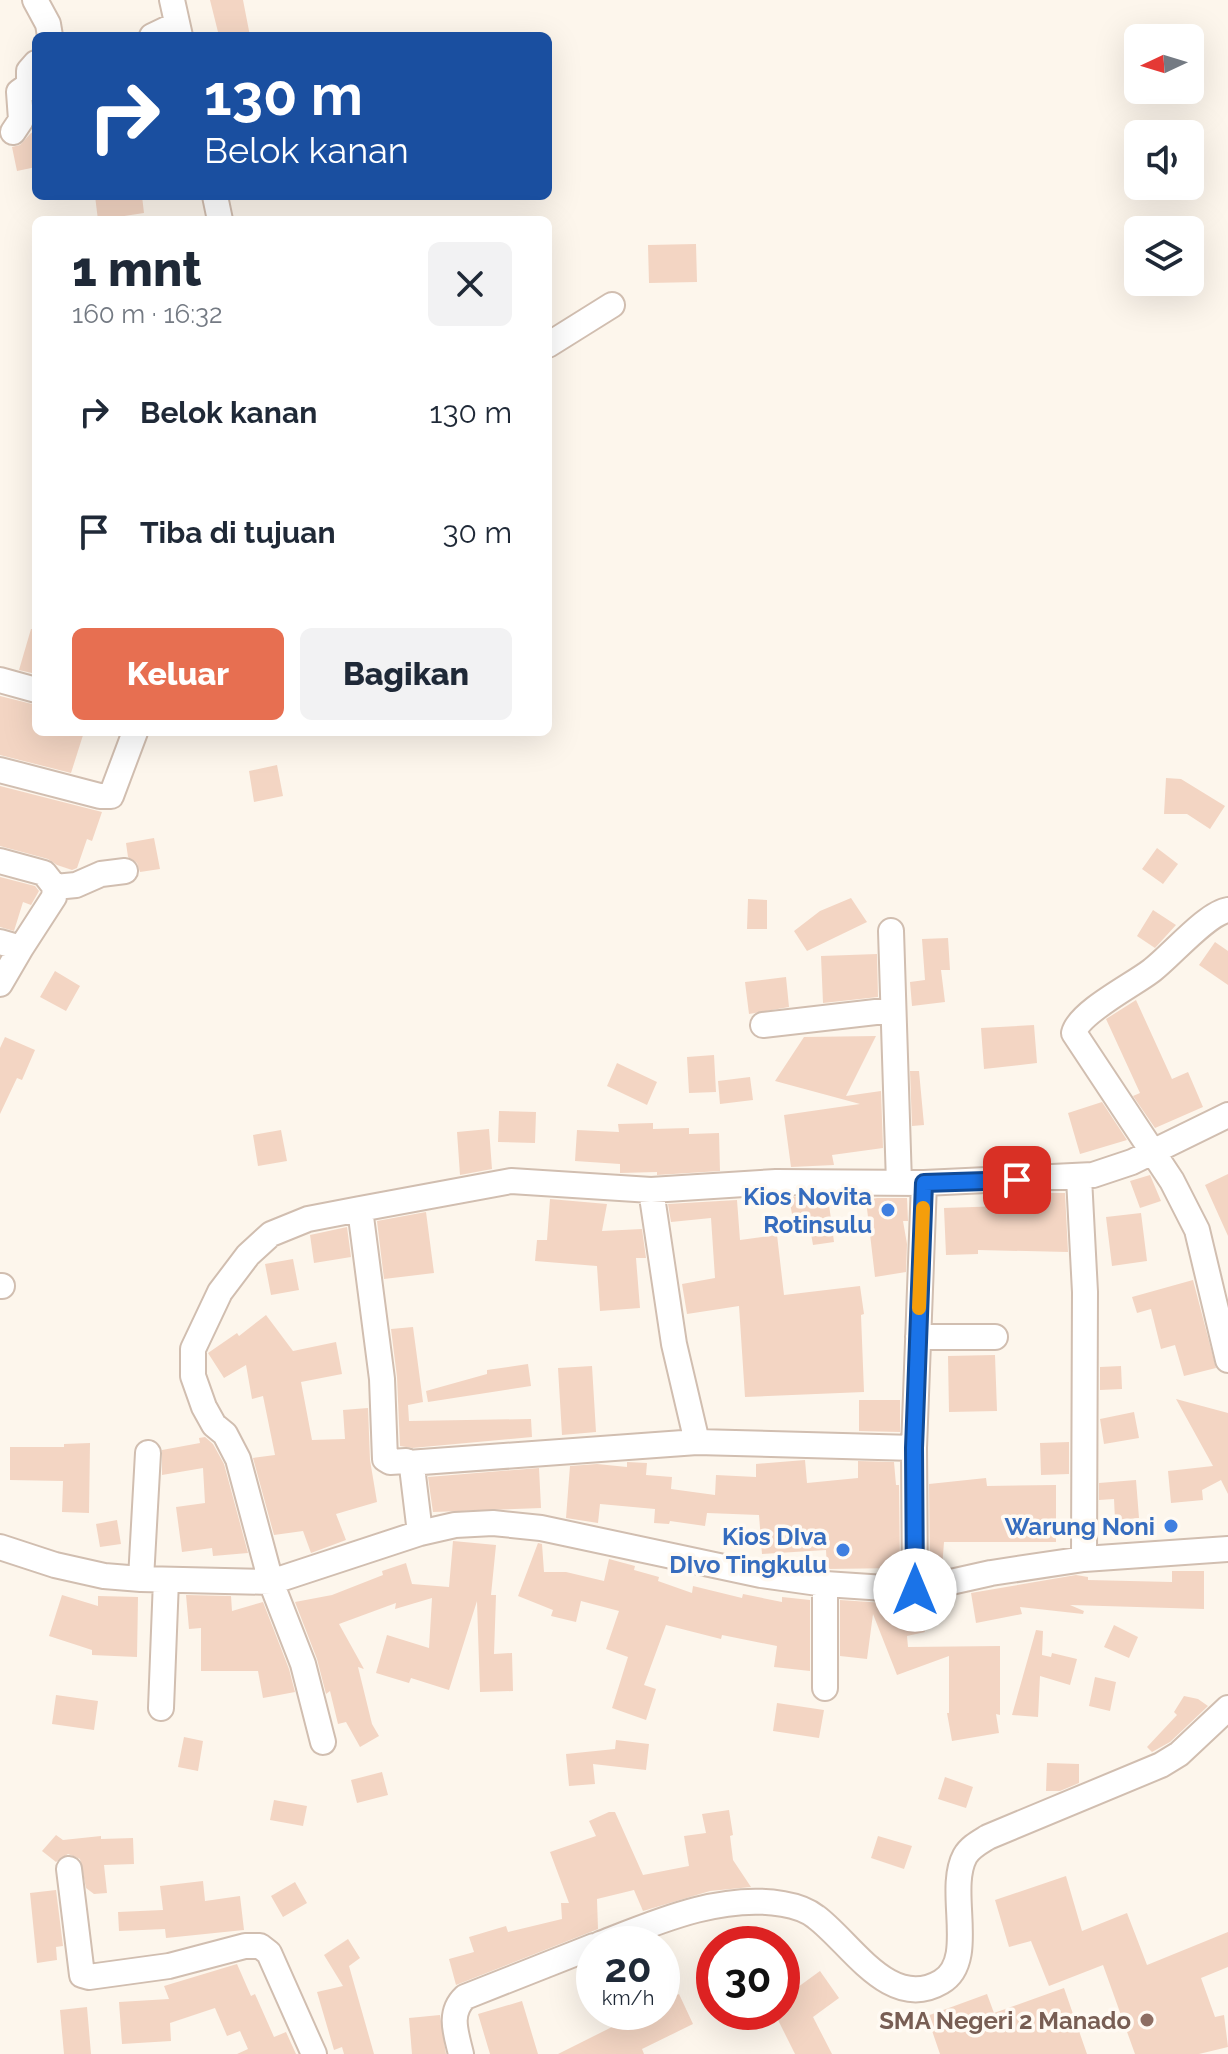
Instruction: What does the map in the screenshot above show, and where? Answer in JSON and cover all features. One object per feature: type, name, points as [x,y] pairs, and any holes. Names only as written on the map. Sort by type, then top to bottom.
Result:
[{"type":"street","points":[[35,0],[49,32]]},
{"type":"street","points":[[172,0],[178,30]]},
{"type":"street","points":[[13,132],[21,120],[18,94],[32,81]]},
{"type":"street","points":[[552,342],[612,305]]},
{"type":"street","points":[[0,680],[32,689]]},
{"type":"street","points":[[0,770],[100,796],[111,796],[134,736]]},
{"type":"street","points":[[0,861],[44,873],[55,887],[54,897],[11,945],[0,984]]},
{"type":"street","points":[[55,887],[76,885],[101,874],[125,871]]},
{"type":"street","points":[[1228,910],[1210,917],[1163,962],[1098,1007],[1076,1026],[1075,1031],[1152,1152],[1197,1230],[1228,1360]]},
{"type":"street","points":[[891,931],[899,1183]]},
{"type":"street","points":[[763,1025],[893,1010]]},
{"type":"street","points":[[323,1742],[303,1664],[271,1582],[238,1459],[225,1434],[209,1416],[193,1376],[193,1349],[220,1292],[248,1255],[271,1234],[308,1219],[511,1181],[651,1190],[776,1182],[924,1183],[1079,1178],[1118,1168],[1228,1115]]},
{"type":"street","points":[[1079,1178],[1085,1292],[1084,1559]]},
{"type":"street","points":[[915,1590],[914,1448],[924,1183]]},
{"type":"street","points":[[651,1190],[671,1329],[697,1442]]},
{"type":"street","points":[[360,1209],[382,1387],[385,1459],[408,1463],[697,1442],[914,1448]]},
{"type":"street","points":[[918,1322],[995,1337]]},
{"type":"street","points":[[148,1453],[161,1708]]},
{"type":"street","points":[[408,1463],[413,1472],[420,1533]]},
{"type":"street","points":[[0,1547],[104,1576],[271,1582],[420,1533],[474,1522],[541,1528],[749,1573],[825,1584],[915,1590],[991,1573],[1084,1559],[1228,1549]]},
{"type":"street","points":[[825,1584],[825,1688]]},
{"type":"street","points":[[651,1926],[693,1911],[731,1904],[770,1902],[801,1908],[816,1917],[876,1973],[891,1983],[912,1989],[931,1987],[949,1975],[958,1959],[958,1881],[965,1857],[975,1845],[1161,1765],[1179,1754],[1228,1708]]},
{"type":"street","points":[[69,1869],[82,1975],[89,1977],[169,1966],[245,1946],[265,1948],[314,2054]]},
{"type":"street","points":[[461,2054],[454,2019],[457,2007],[465,1997],[576,1953]]},
{"type":"building","points":[[210,0],[243,0],[249,32],[218,32]]},
{"type":"building","points":[[31,133],[32,168],[17,171],[12,147],[20,145]]},
{"type":"building","points":[[96,200],[142,200],[144,213],[98,216]]},
{"type":"building","points":[[696,244],[697,282],[649,283],[648,245]]},
{"type":"building","points":[[31,629],[32,629],[32,673],[19,670]]},
{"type":"building","points":[[0,696],[32,704],[32,736],[83,736],[71,773],[0,755]]},
{"type":"building","points":[[277,765],[283,796],[254,802],[249,771]]},
{"type":"building","points":[[1166,778],[1181,779],[1225,806],[1210,829],[1187,814],[1164,814]]},
{"type":"building","points":[[0,786],[102,812],[92,841],[87,839],[77,868],[72,870],[48,859],[0,846]]},
{"type":"building","points":[[154,838],[160,869],[140,872],[137,863],[128,857],[126,843]]},
{"type":"building","points":[[1157,848],[1178,864],[1163,884],[1142,869]]},
{"type":"building","points":[[0,877],[35,886],[39,891],[31,905],[23,902],[14,931],[0,927]]},
{"type":"building","points":[[851,898],[867,922],[807,951],[794,931],[820,911]]},
{"type":"building","points":[[748,899],[767,900],[767,929],[747,929]]},
{"type":"building","points":[[1153,910],[1176,925],[1155,948],[1137,936]]},
{"type":"building","points":[[948,938],[950,970],[941,970],[945,1002],[912,1006],[910,982],[925,980],[922,939]]},
{"type":"building","points":[[1215,942],[1228,951],[1228,985],[1199,965]]},
{"type":"building","points":[[877,954],[878,997],[823,1003],[821,956]]},
{"type":"building","points":[[55,971],[80,986],[66,1011],[40,997]]},
{"type":"building","points":[[786,977],[789,1007],[749,1014],[745,982]]},
{"type":"building","points":[[1136,1000],[1172,1079],[1188,1072],[1203,1107],[1155,1128],[1133,1096],[1140,1093],[1106,1019]]},
{"type":"building","points":[[1034,1025],[1037,1063],[984,1069],[981,1028]]},
{"type":"building","points":[[876,1036],[846,1096],[881,1091],[883,1148],[832,1155],[834,1165],[791,1167],[784,1115],[860,1104],[775,1081],[804,1037]]},
{"type":"building","points":[[5,1037],[35,1050],[22,1080],[17,1078],[0,1114],[0,1048]]},
{"type":"building","points":[[714,1055],[716,1092],[689,1093],[687,1057]]},
{"type":"building","points":[[617,1063],[657,1082],[647,1105],[607,1086]]},
{"type":"building","points":[[910,1071],[919,1071],[924,1125],[912,1126]]},
{"type":"building","points":[[750,1077],[753,1100],[720,1104],[718,1081]]},
{"type":"building","points":[[1102,1102],[1127,1140],[1080,1154],[1068,1113]]},
{"type":"building","points":[[499,1111],[536,1112],[535,1143],[498,1142]]},
{"type":"building","points":[[653,1123],[653,1129],[689,1128],[689,1134],[719,1133],[720,1171],[657,1175],[657,1172],[620,1173],[620,1164],[575,1161],[577,1130],[619,1132],[618,1124]]},
{"type":"building","points":[[489,1129],[492,1169],[460,1175],[457,1132]]},
{"type":"building","points":[[281,1130],[287,1161],[258,1166],[253,1135]]},
{"type":"building","points":[[1228,1174],[1228,1236],[1205,1185]]},
{"type":"building","points":[[1150,1175],[1161,1201],[1140,1208],[1130,1181]]},
{"type":"building","points":[[1034,1193],[1065,1193],[1068,1252],[978,1250],[978,1254],[946,1255],[944,1208],[1003,1206],[1004,1202],[1034,1203]]},
{"type":"building","points":[[789,1197],[828,1197],[834,1242],[813,1245],[808,1217],[793,1220]]},
{"type":"building","points":[[907,1198],[908,1221],[903,1221],[907,1244],[906,1272],[875,1277],[866,1200]]},
{"type":"building","points":[[550,1199],[607,1204],[602,1231],[642,1229],[646,1258],[636,1258],[640,1308],[600,1311],[597,1266],[535,1261],[537,1240],[547,1240]]},
{"type":"building","points":[[737,1200],[740,1240],[777,1235],[784,1295],[860,1286],[864,1314],[861,1315],[864,1392],[745,1397],[739,1306],[687,1314],[682,1284],[715,1278],[711,1218],[671,1222],[668,1204]]},
{"type":"building","points":[[426,1212],[434,1273],[384,1279],[377,1221]]},
{"type":"building","points":[[1141,1213],[1147,1261],[1112,1266],[1106,1217]]},
{"type":"building","points":[[347,1227],[351,1257],[314,1263],[310,1235]]},
{"type":"building","points":[[293,1259],[299,1290],[271,1295],[265,1264]]},
{"type":"building","points":[[1193,1280],[1216,1368],[1184,1376],[1175,1345],[1161,1349],[1151,1309],[1137,1313],[1132,1297]]},
{"type":"building","points":[[266,1315],[293,1351],[336,1342],[342,1374],[301,1382],[312,1440],[345,1439],[343,1410],[368,1408],[370,1460],[377,1502],[336,1514],[346,1540],[311,1553],[303,1531],[274,1535],[253,1458],[275,1455],[263,1396],[252,1399],[246,1365],[224,1378],[208,1353],[237,1333],[239,1336]]},
{"type":"building","points":[[413,1327],[423,1402],[408,1405],[409,1421],[531,1419],[532,1437],[412,1448],[400,1446],[391,1329]]},
{"type":"building","points":[[995,1355],[997,1411],[949,1412],[948,1356]]},
{"type":"building","points":[[528,1364],[531,1386],[428,1402],[426,1391],[487,1374],[487,1370]]},
{"type":"building","points":[[592,1366],[596,1432],[562,1435],[558,1368]]},
{"type":"building","points":[[1121,1366],[1122,1389],[1100,1390],[1100,1367]]},
{"type":"building","points":[[1176,1399],[1228,1413],[1228,1494],[1221,1480],[1202,1490],[1203,1500],[1171,1503],[1168,1471],[1213,1466]]},
{"type":"building","points":[[859,1400],[900,1400],[900,1432],[859,1431]]},
{"type":"building","points":[[1134,1412],[1139,1438],[1104,1444],[1100,1419]]},
{"type":"building","points":[[205,1437],[213,1444],[224,1464],[248,1553],[213,1556],[212,1548],[182,1552],[176,1507],[205,1503],[203,1468],[162,1475],[162,1450],[200,1443],[199,1438]]},
{"type":"building","points":[[1069,1442],[1069,1474],[1041,1475],[1040,1443]]},
{"type":"building","points":[[90,1443],[89,1513],[62,1512],[63,1481],[10,1480],[10,1447],[64,1447],[64,1444]]},
{"type":"building","points":[[805,1460],[807,1483],[858,1478],[858,1461],[894,1462],[896,1485],[899,1485],[900,1568],[827,1569],[826,1550],[762,1554],[759,1515],[707,1513],[705,1526],[670,1521],[669,1524],[654,1523],[655,1509],[600,1504],[598,1523],[566,1518],[570,1466],[597,1464],[627,1467],[627,1462],[647,1463],[646,1475],[672,1477],[671,1489],[715,1495],[716,1475],[756,1477],[756,1464]]},
{"type":"building","points":[[539,1468],[541,1508],[433,1512],[428,1477]]},
{"type":"building","points":[[986,1478],[987,1486],[1056,1485],[1056,1542],[944,1542],[942,1568],[930,1568],[929,1484]]},
{"type":"building","points":[[1136,1480],[1139,1518],[1115,1520],[1114,1499],[1099,1500],[1099,1483]]},
{"type":"building","points":[[117,1520],[121,1544],[100,1547],[96,1524]]},
{"type":"building","points":[[453,1541],[496,1545],[491,1595],[496,1595],[494,1654],[512,1653],[513,1691],[480,1692],[477,1601],[449,1690],[411,1678],[409,1683],[376,1673],[387,1635],[429,1648],[432,1598],[395,1609],[396,1603],[339,1624],[364,1669],[358,1667],[372,1724],[379,1736],[360,1747],[346,1722],[338,1724],[330,1691],[326,1694],[317,1659],[295,1602],[332,1595],[406,1563],[412,1584],[449,1587]]},
{"type":"building","points":[[538,1543],[542,1544],[544,1572],[566,1572],[604,1581],[609,1559],[635,1566],[634,1570],[659,1577],[658,1581],[692,1593],[693,1586],[742,1598],[743,1594],[782,1602],[782,1597],[810,1600],[810,1671],[774,1667],[777,1646],[722,1635],[721,1639],[666,1625],[644,1685],[656,1689],[646,1720],[612,1708],[628,1657],[606,1649],[619,1611],[581,1601],[576,1622],[551,1616],[553,1610],[518,1596]]},
{"type":"building","points":[[1172,1571],[1204,1571],[1204,1609],[1070,1605],[1084,1611],[1083,1614],[1020,1607],[1022,1614],[976,1623],[971,1593],[1076,1575],[1088,1577],[1088,1580],[1172,1582]]},
{"type":"building","points":[[62,1595],[98,1606],[98,1596],[138,1597],[137,1657],[92,1655],[92,1650],[49,1636]]},
{"type":"building","points":[[186,1595],[231,1596],[232,1611],[263,1602],[295,1692],[263,1698],[258,1671],[201,1671],[201,1628],[189,1629]]},
{"type":"building","points":[[840,1600],[914,1605],[926,1603],[928,1616],[920,1617],[925,1632],[907,1636],[908,1647],[1000,1646],[1000,1715],[996,1714],[999,1733],[952,1741],[947,1713],[949,1656],[897,1675],[873,1614],[867,1659],[840,1656]]},
{"type":"building","points":[[1114,1625],[1138,1637],[1129,1658],[1104,1647]]},
{"type":"building","points":[[1036,1630],[1043,1631],[1042,1655],[1051,1657],[1052,1653],[1077,1659],[1070,1685],[1040,1676],[1038,1717],[1012,1715]]},
{"type":"building","points":[[1095,1677],[1116,1682],[1110,1711],[1089,1706]]},
{"type":"building","points":[[56,1695],[98,1701],[94,1730],[52,1724]]},
{"type":"building","points":[[1184,1696],[1198,1699],[1208,1706],[1170,1742],[1152,1752],[1147,1747],[1177,1715],[1174,1712]]},
{"type":"building","points":[[777,1703],[824,1710],[819,1738],[773,1731]]},
{"type":"building","points":[[184,1737],[203,1741],[198,1771],[178,1767]]},
{"type":"building","points":[[616,1740],[649,1744],[646,1770],[593,1764],[595,1784],[569,1786],[566,1754],[615,1749]]},
{"type":"building","points":[[1047,1763],[1079,1764],[1079,1783],[1060,1791],[1046,1791]]},
{"type":"building","points":[[382,1772],[388,1795],[357,1803],[351,1780]]},
{"type":"building","points":[[945,1777],[973,1787],[966,1808],[938,1799]]},
{"type":"building","points":[[274,1800],[307,1806],[303,1826],[270,1820]]},
{"type":"building","points":[[729,1810],[733,1860],[751,1887],[710,1891],[643,1911],[634,1890],[597,1899],[598,1926],[576,1926],[576,1938],[456,1985],[449,1959],[474,1952],[469,1937],[506,1926],[508,1932],[562,1919],[561,1903],[569,1903],[550,1852],[596,1836],[589,1821],[615,1812],[643,1875],[689,1866],[684,1836],[706,1833],[702,1814]]},
{"type":"building","points":[[56,1835],[63,1840],[101,1836],[101,1839],[133,1838],[134,1864],[104,1865],[107,1893],[94,1894],[86,1888],[80,1859],[68,1854],[56,1862],[42,1851]]},
{"type":"building","points":[[878,1836],[912,1846],[904,1869],[871,1858]]},
{"type":"building","points":[[1066,1876],[1082,1931],[1127,1913],[1147,1965],[1228,1932],[1228,1967],[1201,1978],[1215,2017],[1224,2015],[1228,2047],[1199,2054],[1135,2054],[1103,1965],[1049,1986],[1031,1941],[1009,1947],[995,1900]]},
{"type":"building","points":[[203,1881],[205,1901],[240,1896],[244,1930],[166,1938],[165,1929],[119,1931],[118,1912],[163,1910],[160,1886]]},
{"type":"building","points":[[295,1882],[307,1903],[283,1917],[271,1896]]},
{"type":"building","points":[[56,1890],[63,1946],[56,1947],[57,1960],[37,1963],[30,1893]]},
{"type":"building","points":[[348,1939],[360,1958],[349,1966],[374,2054],[344,2054],[342,2047],[334,2050],[317,1992],[343,1986],[324,1955]]},
{"type":"building","points":[[237,1964],[251,1996],[255,1994],[274,2037],[286,2032],[296,2054],[237,2054],[248,2049],[240,2031],[227,2036],[215,2008],[170,2023],[171,2041],[122,2044],[119,2002],[169,1999],[164,1986]]},
{"type":"building","points":[[820,1971],[839,1998],[813,2017],[832,2054],[795,2054],[783,2030],[800,2030],[800,1986]]},
{"type":"building","points":[[1064,1988],[1087,2054],[940,2054],[927,2016],[987,1994],[994,2013]]},
{"type":"building","points":[[680,1996],[693,2024],[642,2049],[644,2054],[558,2054],[606,2030],[680,2030]]},
{"type":"building","points":[[522,2001],[538,2054],[490,2054],[478,2014]]},
{"type":"building","points":[[87,2007],[91,2054],[64,2054],[60,2010]]},
{"type":"building","points":[[440,2015],[446,2054],[412,2054],[409,2018]]},
{"type":"slow traffic","points":[[919,1308],[923,1208]]},
{"type":"place","name":"Kios Novita Rotinsulu","points":[[888,1210]]},
{"type":"place","name":"Warung Noni","points":[[1171,1526]]},
{"type":"place","name":"Kios DIva DIvo Tingkulu","points":[[843,1550]]},
{"type":"place","name":"SMA Negeri 2 Manado","points":[[1147,2020]]},
{"type":"route","points":[[915,1590],[914,1448],[924,1183],[1017,1180]]}]
